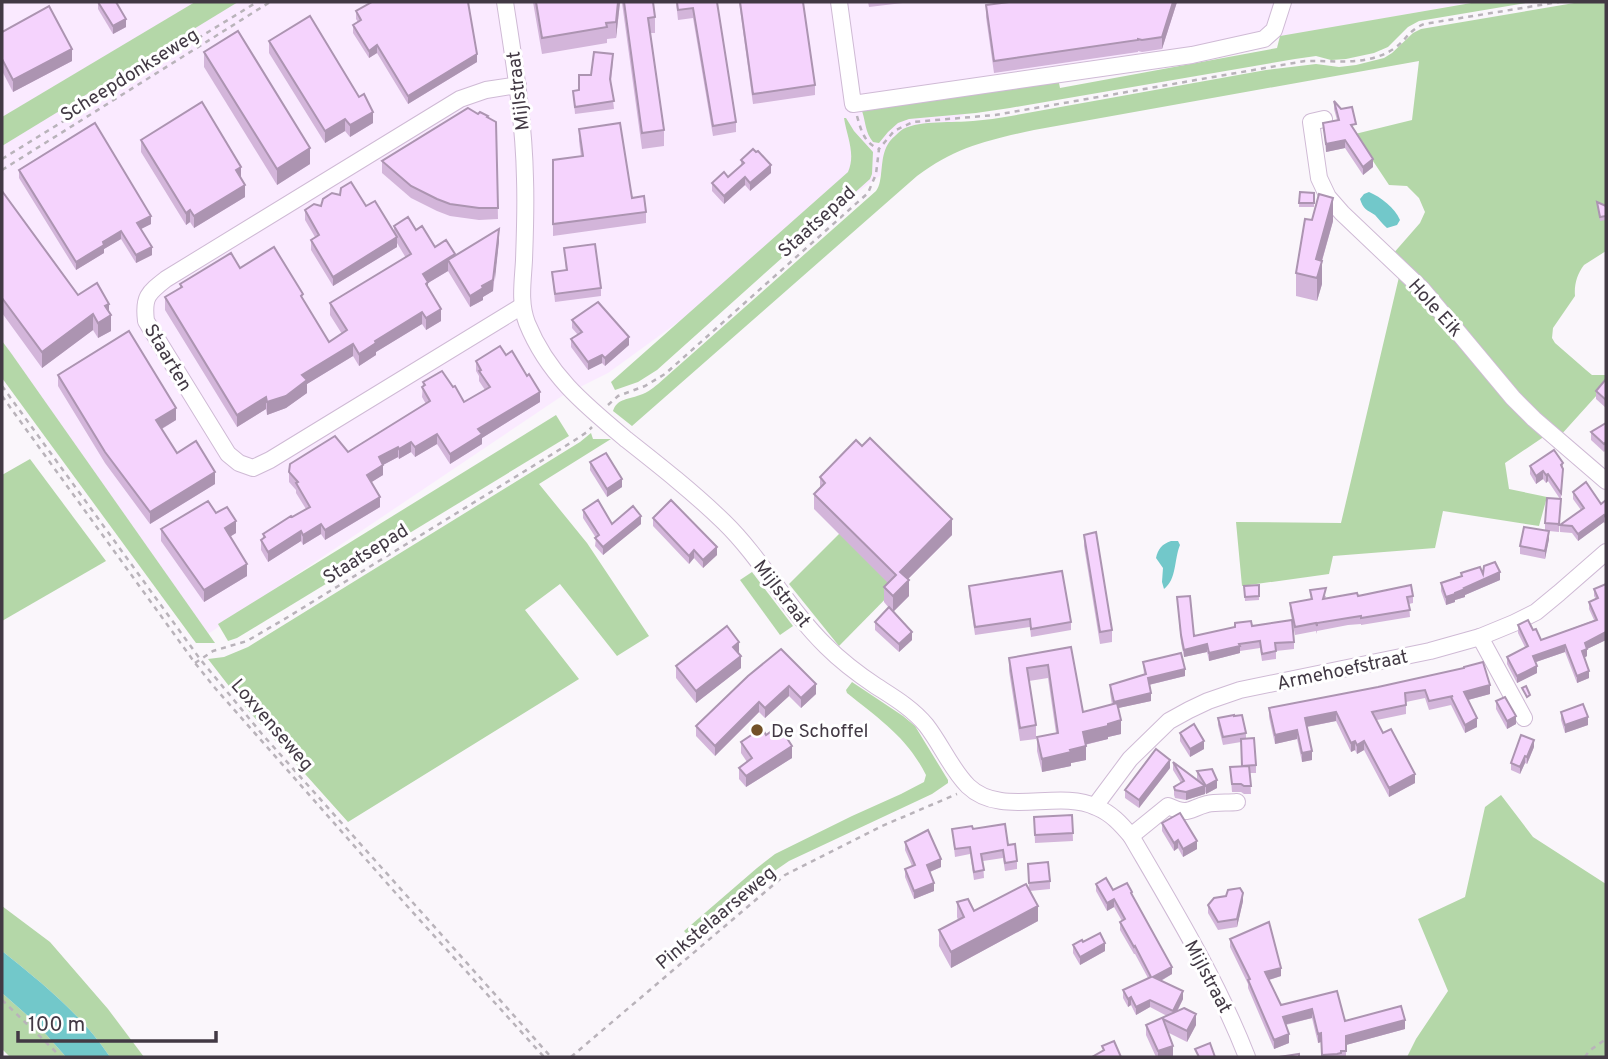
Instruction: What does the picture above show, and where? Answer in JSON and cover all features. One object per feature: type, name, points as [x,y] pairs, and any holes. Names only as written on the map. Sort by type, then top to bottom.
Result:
[{"type":"street","name":"Mijlstraat","points":[[505,2],[518,85],[525,180],[522,306],[528,324],[554,372],[567,388],[725,523],[746,545],[823,644],[848,666],[899,701],[926,725],[969,787],[981,795],[1006,802],[1066,801],[1095,806],[1116,819],[1131,836],[1226,1008],[1247,1057]]},
{"type":"street","points":[[839,2],[853,104],[1192,55],[1265,39],[1274,30],[1283,2]]},
{"type":"street","name":"Staarten","points":[[518,85],[486,90],[460,99],[166,279],[150,291],[144,304],[146,321],[228,454],[239,464],[253,468],[522,306]]},
{"type":"street","name":"Hole Eik","points":[[1324,119],[1311,122],[1319,178],[1328,197],[1342,214],[1430,298],[1513,398],[1606,481]]},
{"type":"street","name":"Armehoefstraat","points":[[1095,806],[1130,758],[1169,721],[1208,701],[1240,690],[1430,651],[1480,637],[1536,612],[1606,552]]},
{"type":"street","points":[[1480,637],[1524,718]]},
{"type":"street","points":[[1131,836],[1168,806],[1181,812],[1208,804],[1237,802]]},
{"type":"path","name":"Scheepdonkseweg","points":[[2,159],[257,2]]},
{"type":"path","name":"Scheepdonkseweg","points":[[2,170],[270,2]]},
{"type":"path","points":[[853,104],[863,134],[868,142],[879,149],[894,131],[913,122],[995,115],[1305,61],[1351,62],[1380,56],[1397,46],[1414,27],[1424,24],[1559,2]]},
{"type":"path","name":"Staatsepad","points":[[195,663],[219,649],[247,641],[288,617],[587,432],[618,396],[645,386],[665,374],[868,194],[876,174],[879,149]]},
{"type":"path","name":"Loxvenseweg","points":[[2,386],[200,659],[262,734],[551,1057]]},
{"type":"path","name":"Loxvenseweg","points":[[2,396],[215,688],[544,1057]]},
{"type":"path","name":"Pinkstelaarseweg","points":[[572,1057],[785,875],[882,826],[950,798],[969,787]]},
{"type":"path","points":[[2,1000],[60,1057]]},
{"type":"path","points":[[1584,1057],[1606,1039]]},
{"type":"shaded area","points":[[2,2],[1474,2],[1001,88],[608,373],[562,396],[208,634],[2,344]]},
{"type":"green space","points":[[195,2],[238,2],[2,146],[2,117]]},
{"type":"green space","points":[[1477,2],[1532,2],[1419,21],[1408,27],[1388,47],[1346,59],[1331,60],[1316,56],[1010,108],[909,119],[898,123],[879,143],[870,138],[862,111],[1058,78],[1060,88],[1277,48],[1280,36]]},
{"type":"green space","points":[[1580,2],[1606,2],[1606,251],[1582,268],[1576,280],[1575,296],[1553,328],[1552,338],[1592,375],[1606,375],[1606,385],[1560,436],[1392,255],[1420,223],[1425,212],[1419,198],[1407,186],[1389,185],[1355,134],[1412,120],[1419,61],[1034,130],[959,151],[917,176],[632,426],[613,411],[619,402],[643,394],[658,384],[876,191],[885,150],[891,140],[910,126],[1006,117],[1266,70],[1316,64],[1339,67],[1356,65],[1384,58],[1421,29]]},
{"type":"green space","points":[[844,118],[873,152],[870,179],[657,370],[638,382],[615,390],[611,382],[848,172],[851,152]]},
{"type":"green space","points":[[1399,277],[1545,436],[1505,463],[1509,489],[1547,497],[1539,526],[1443,511],[1435,548],[1333,556],[1329,574],[1242,586],[1236,522],[1341,523]]},
{"type":"green space","points":[[2,341],[215,643],[196,643],[2,378]]},
{"type":"green space","points":[[556,415],[569,436],[228,641],[218,624]]},
{"type":"green space","points":[[591,433],[593,439],[611,439],[539,484],[587,543],[649,636],[617,656],[560,584],[525,610],[579,679],[348,822],[246,708],[208,659],[224,657],[248,647]]},
{"type":"green space","points":[[30,459],[106,561],[2,621],[2,475]]},
{"type":"green space","points":[[849,524],[905,579],[839,646],[789,584]]},
{"type":"green space","points":[[752,572],[793,626],[780,635],[740,580]]},
{"type":"green space","points":[[852,682],[915,726],[948,783],[932,794],[789,861],[693,940],[684,931],[775,854],[924,782],[926,775],[901,739],[847,693],[846,690]]},
{"type":"green space","points":[[1501,795],[1533,837],[1606,884],[1606,1057],[1407,1057],[1448,991],[1418,919],[1465,897],[1485,807]]},
{"type":"green space","points":[[2,906],[50,942],[108,1009],[144,1057],[110,1057],[74,1013],[2,951]]},
{"type":"green space","points":[[2,993],[36,1023],[66,1057],[10,1057],[2,1049]]},
{"type":"water","points":[[1369,192],[1395,211],[1400,220],[1397,225],[1387,228],[1364,207],[1360,199]]},
{"type":"water","points":[[1171,541],[1178,541],[1180,545],[1171,580],[1164,589],[1163,568],[1156,558],[1161,547]]},
{"type":"water","points":[[2,951],[74,1013],[110,1057],[66,1057],[36,1023],[2,993]]},
{"type":"building","points":[[98,2],[116,2],[126,19],[113,26]]},
{"type":"building","points":[[372,2],[468,2],[477,54],[408,96],[377,45],[369,51],[353,25],[361,20],[356,11]]},
{"type":"building","points":[[536,2],[618,2],[616,22],[606,23],[607,27],[542,38]]},
{"type":"building","points":[[624,2],[653,2],[655,17],[648,18],[664,130],[642,133]]},
{"type":"building","points":[[677,2],[717,2],[736,122],[713,126],[693,8],[678,10]]},
{"type":"building","points":[[740,2],[803,2],[815,85],[753,94]]},
{"type":"building","points":[[1009,2],[1173,2],[1162,37],[994,61],[986,5]]},
{"type":"building","points":[[49,6],[72,49],[13,80],[2,59],[2,32]]},
{"type":"building","points":[[310,16],[359,97],[364,94],[373,112],[350,125],[345,119],[325,131],[269,41]]},
{"type":"building","points":[[238,31],[310,148],[277,169],[204,52]]},
{"type":"building","points":[[594,52],[613,54],[610,79],[614,101],[575,107],[573,91],[579,90],[579,75],[591,75]]},
{"type":"building","points":[[1334,101],[1341,109],[1352,107],[1356,124],[1351,125],[1373,159],[1363,167],[1345,140],[1326,144],[1323,123],[1339,120]]},
{"type":"building","points":[[202,102],[241,167],[236,170],[245,185],[194,216],[190,210],[186,213],[141,140]]},
{"type":"building","points":[[468,108],[496,122],[498,208],[450,204],[437,199],[411,186],[382,161]]},
{"type":"building","points":[[95,123],[151,216],[137,223],[152,247],[136,255],[121,231],[76,262],[19,170]]},
{"type":"building","points":[[620,123],[632,198],[644,196],[646,212],[553,224],[553,160],[583,156],[579,129]]},
{"type":"building","points":[[753,149],[771,165],[750,183],[745,177],[724,196],[712,183],[724,172],[728,177],[744,163],[741,160]]},
{"type":"building","points":[[351,182],[366,206],[375,201],[397,237],[333,277],[311,240],[319,235],[305,210],[314,204],[321,206],[323,199],[332,193],[340,195],[341,188]]},
{"type":"building","points":[[2,191],[78,295],[97,283],[109,304],[105,306],[111,315],[98,323],[93,314],[42,352],[2,298]]},
{"type":"building","points":[[1300,192],[1314,193],[1314,203],[1299,203]]},
{"type":"building","points":[[1319,194],[1333,198],[1316,259],[1322,261],[1317,278],[1296,273],[1305,219],[1312,220]]},
{"type":"building","points":[[1597,202],[1606,206],[1606,216],[1600,217]]},
{"type":"building","points":[[408,217],[416,230],[422,226],[435,247],[446,240],[455,254],[423,274],[441,309],[426,318],[422,312],[359,354],[353,344],[302,375],[307,380],[286,396],[267,402],[266,397],[237,415],[165,297],[182,287],[180,284],[231,253],[240,268],[274,247],[329,342],[347,330],[330,303],[411,254],[394,226]]},
{"type":"building","points":[[499,229],[493,280],[470,296],[448,260]]},
{"type":"building","points":[[595,244],[601,288],[555,294],[552,272],[567,270],[564,248]]},
{"type":"building","points":[[598,302],[629,337],[605,358],[602,355],[588,362],[571,339],[582,332],[572,320]]},
{"type":"building","points":[[129,331],[176,408],[156,420],[177,453],[196,441],[215,472],[150,512],[105,452],[58,375]]},
{"type":"building","points":[[500,346],[506,355],[512,351],[540,392],[478,429],[482,434],[450,454],[437,434],[415,447],[411,442],[379,457],[383,465],[367,475],[380,497],[325,530],[321,524],[303,535],[301,531],[268,552],[261,540],[265,537],[263,534],[310,507],[296,483],[298,482],[289,472],[290,464],[335,436],[348,452],[430,401],[422,387],[425,385],[423,382],[442,371],[464,402],[490,387],[476,361]]},
{"type":"building","points":[[1606,379],[1606,400],[1596,391]]},
{"type":"building","points":[[1606,423],[1606,442],[1604,444],[1591,432]]},
{"type":"building","points":[[870,438],[952,519],[900,572],[909,580],[893,596],[884,587],[896,575],[814,494],[825,483],[820,477],[856,440],[862,446]]},
{"type":"building","points":[[1554,450],[1563,463],[1561,493],[1548,474],[1543,471],[1536,476],[1530,466]]},
{"type":"building","points":[[606,453],[622,479],[607,489],[590,462]]},
{"type":"building","points":[[1586,482],[1601,504],[1606,500],[1606,518],[1604,515],[1578,534],[1572,526],[1560,525],[1584,508],[1573,492]]},
{"type":"building","points":[[1547,498],[1561,499],[1559,524],[1545,523]]},
{"type":"building","points":[[598,500],[612,524],[633,506],[641,516],[603,547],[595,538],[599,535],[583,510]]},
{"type":"building","points":[[671,500],[717,547],[703,560],[694,550],[689,556],[653,518]]},
{"type":"building","points":[[208,501],[216,513],[227,507],[236,521],[225,528],[247,564],[204,590],[161,529]]},
{"type":"building","points":[[1524,527],[1549,531],[1545,551],[1520,546]]},
{"type":"building","points":[[1096,532],[1112,630],[1100,632],[1084,535]]},
{"type":"building","points":[[1495,562],[1500,572],[1446,597],[1441,583],[1480,567],[1483,574],[1484,566]]},
{"type":"building","points":[[1062,571],[1071,622],[1031,629],[1030,619],[975,627],[969,586]]},
{"type":"building","points":[[1606,584],[1606,632],[1585,643],[1587,649],[1582,651],[1589,671],[1577,676],[1565,645],[1533,656],[1537,666],[1517,676],[1507,657],[1528,646],[1518,625],[1528,620],[1541,640],[1597,620],[1589,602],[1598,598],[1594,589]]},
{"type":"building","points":[[1259,585],[1259,596],[1245,597],[1244,586]]},
{"type":"building","points":[[1411,585],[1413,596],[1407,597],[1410,610],[1317,623],[1317,626],[1316,623],[1295,627],[1290,603],[1312,599],[1310,590],[1326,588],[1323,599],[1357,593],[1358,596]]},
{"type":"building","points":[[1190,596],[1194,636],[1235,627],[1235,623],[1251,621],[1252,626],[1292,620],[1294,642],[1275,643],[1276,651],[1262,654],[1260,641],[1209,653],[1207,644],[1184,650],[1177,597]]},
{"type":"building","points":[[889,607],[912,632],[899,644],[875,622]]},
{"type":"building","points":[[727,626],[739,642],[733,647],[741,656],[696,691],[676,666]]},
{"type":"building","points":[[1071,647],[1083,712],[1117,703],[1121,720],[1083,732],[1086,746],[1042,759],[1037,737],[1058,733],[1048,665],[1027,668],[1036,725],[1020,728],[1009,658]]},
{"type":"building","points":[[781,649],[816,684],[801,698],[789,686],[765,708],[759,702],[715,746],[696,726],[748,676]]},
{"type":"building","points":[[1181,653],[1185,669],[1148,678],[1151,693],[1114,702],[1110,685],[1146,674],[1143,662]]},
{"type":"building","points":[[1483,662],[1490,685],[1464,692],[1477,718],[1465,725],[1451,697],[1453,696],[1429,701],[1425,690],[1405,693],[1406,705],[1372,712],[1383,733],[1391,729],[1415,774],[1389,788],[1364,741],[1357,745],[1355,741],[1351,743],[1336,712],[1305,718],[1312,751],[1302,753],[1297,730],[1275,735],[1269,708],[1378,687]]},
{"type":"building","points":[[1526,686],[1530,695],[1527,697],[1522,688]]},
{"type":"building","points":[[1505,697],[1516,716],[1507,721],[1496,701]]},
{"type":"building","points":[[1583,704],[1588,717],[1565,725],[1561,712]]},
{"type":"building","points":[[1242,715],[1246,733],[1223,737],[1218,718]]},
{"type":"building","points":[[1194,724],[1204,741],[1190,749],[1180,733]]},
{"type":"building","points":[[779,726],[792,746],[746,776],[739,768],[752,758],[741,742],[762,728],[766,735]]},
{"type":"building","points":[[1521,735],[1534,740],[1520,767],[1511,763]]},
{"type":"building","points":[[1254,738],[1256,765],[1242,766],[1241,739]]},
{"type":"building","points":[[1156,749],[1170,760],[1139,800],[1125,790]]},
{"type":"building","points":[[1173,762],[1205,786],[1186,792],[1175,790],[1174,787],[1184,781]]},
{"type":"building","points":[[1249,766],[1251,786],[1232,784],[1230,767]]},
{"type":"building","points":[[1212,769],[1217,780],[1206,786],[1197,771]]},
{"type":"building","points":[[1180,813],[1197,841],[1183,849],[1178,840],[1174,843],[1162,823]]},
{"type":"building","points":[[1072,815],[1073,833],[1035,835],[1034,817]]},
{"type":"building","points":[[1005,824],[1008,845],[1015,844],[1017,861],[1005,863],[1003,850],[981,854],[984,870],[974,872],[970,847],[955,849],[952,829]]},
{"type":"building","points":[[928,830],[941,859],[927,865],[934,883],[914,891],[905,869],[915,865],[905,842]]},
{"type":"building","points":[[1048,862],[1050,881],[1029,883],[1028,864]]},
{"type":"building","points":[[1106,878],[1113,890],[1127,883],[1172,967],[1153,977],[1183,991],[1173,1011],[1150,1000],[1136,1007],[1131,997],[1128,999],[1123,990],[1151,977],[1120,922],[1125,919],[1114,899],[1107,903],[1096,884]]},
{"type":"building","points":[[1026,884],[1038,906],[951,952],[939,930],[964,917],[957,902],[968,899],[974,911]]},
{"type":"building","points":[[1240,888],[1243,893],[1237,919],[1218,922],[1208,905],[1214,898],[1226,896],[1228,890]]},
{"type":"building","points":[[1269,922],[1281,968],[1265,972],[1281,1005],[1337,991],[1345,1021],[1401,1006],[1405,1020],[1346,1036],[1346,1051],[1322,1055],[1321,1033],[1318,1034],[1312,1009],[1283,1017],[1289,1034],[1274,1040],[1248,980],[1250,979],[1230,939]]},
{"type":"building","points":[[1100,933],[1105,943],[1080,957],[1073,945]]},
{"type":"building","points":[[1184,1008],[1196,1014],[1187,1031],[1163,1019],[1173,1046],[1158,1051],[1146,1025]]},
{"type":"building","points":[[1114,1041],[1121,1057],[1092,1057],[1104,1050],[1102,1046]]},
{"type":"building","points":[[1210,1043],[1215,1057],[1199,1057],[1195,1049]]},
{"type":"place","name":"De Schoffel","points":[[757,730]]}]
